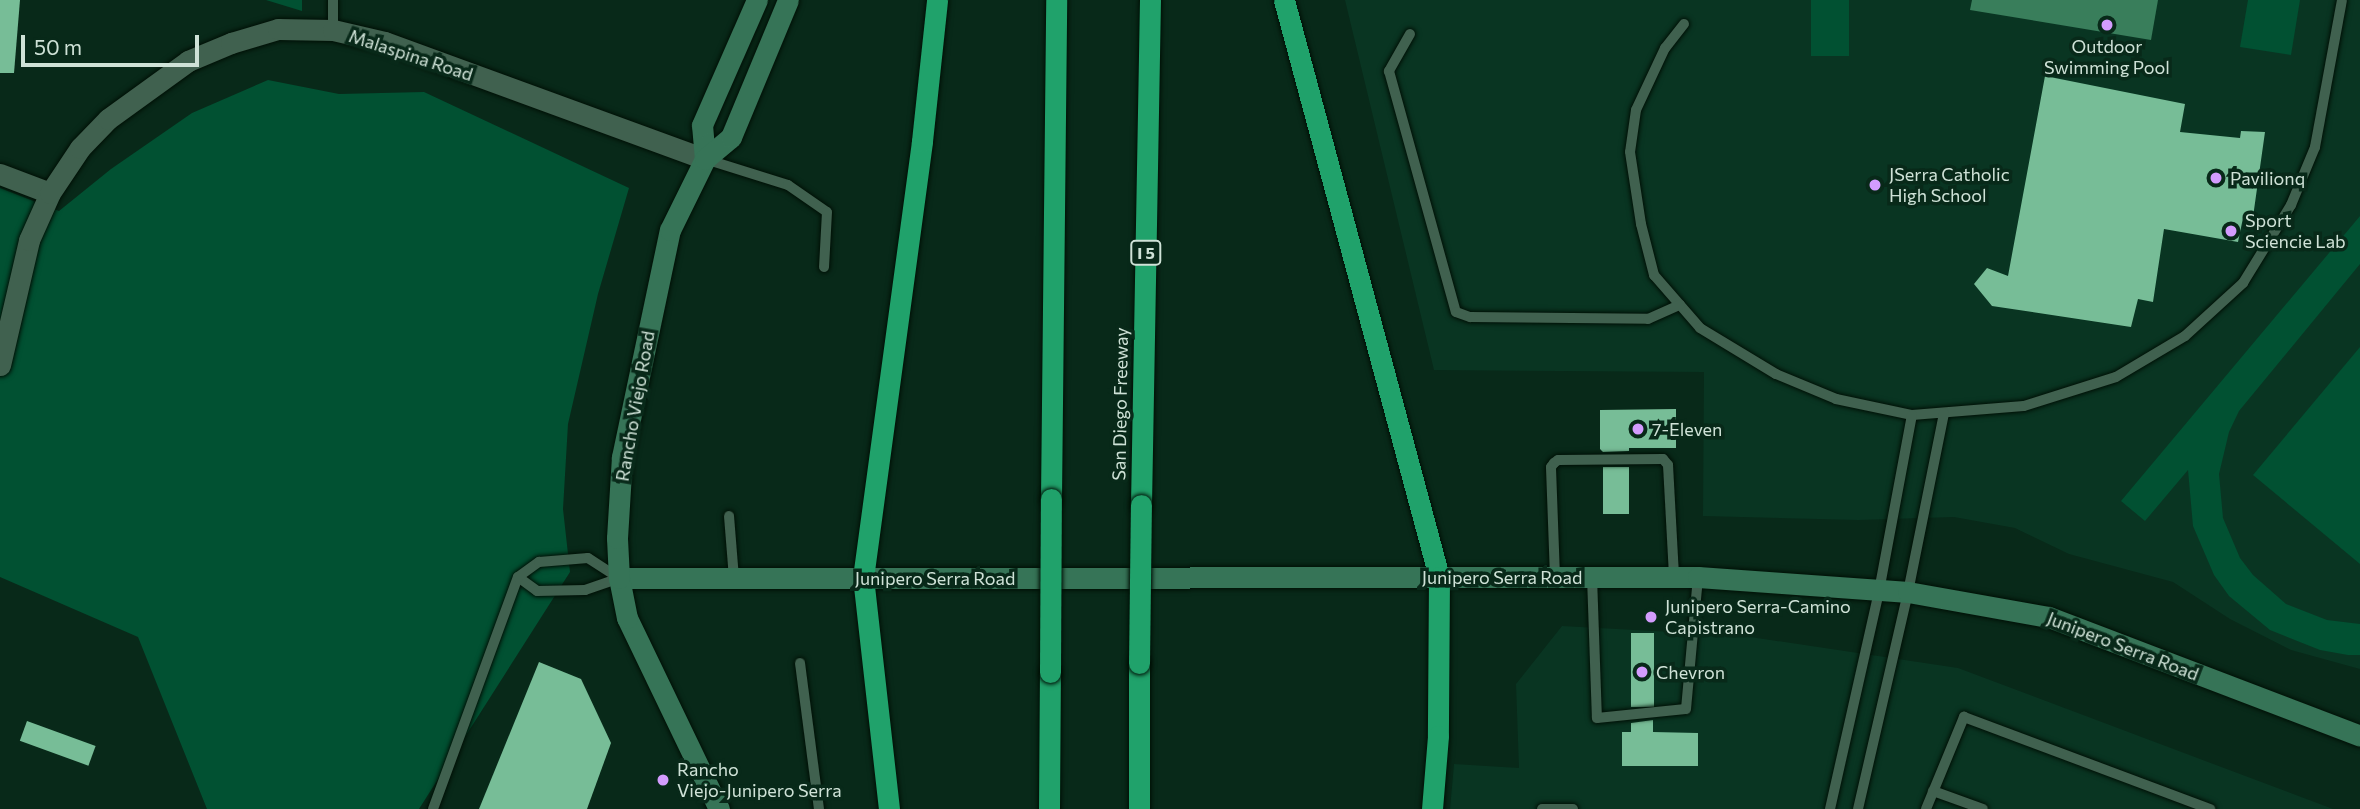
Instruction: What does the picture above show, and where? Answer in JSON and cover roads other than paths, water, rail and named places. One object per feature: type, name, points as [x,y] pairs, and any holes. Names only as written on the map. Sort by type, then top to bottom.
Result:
[{"type":"highway","points":[[889,809],[863,578],[922,141],[937,0]]},
{"type":"highway","points":[[1049,809],[1056,0]]},
{"type":"highway","name":"San Diego Freeway","points":[[1139,809],[1150,0]]},
{"type":"highway","points":[[1284,0],[1439,578],[1438,736],[1432,809]]},
{"type":"main road","points":[[705,159],[702,125],[757,0]]},
{"type":"main road","name":"Rancho Viejo Road","points":[[719,809],[632,630],[619,578],[617,538],[622,457],[670,230],[705,159],[731,137],[788,0]]},
{"type":"main road","name":"Junipero Serra Road","points":[[619,578],[1698,577],[1908,592],[2049,617],[2360,736]]},
{"type":"street","name":"Malaspina Road","points":[[0,365],[29,240],[50,193],[80,148],[108,119],[188,61],[278,29],[333,30],[385,42],[705,159]]},
{"type":"street","points":[[0,174],[50,193]]},
{"type":"lane","points":[[333,30],[334,0]]},
{"type":"lane","points":[[1684,24],[1665,48],[1636,110],[1630,152],[1641,224],[1654,275],[1700,328],[1776,374],[1836,399],[1912,415],[1944,414],[2024,406],[2116,377],[2185,336],[2243,283],[2291,205],[2315,146],[2343,0]]},
{"type":"lane","points":[[1410,34],[1389,71],[1456,312],[1470,317],[1648,319],[1681,305]]},
{"type":"lane","points":[[705,159],[788,185],[827,212],[824,267]]},
{"type":"lane","points":[[1858,809],[1908,592],[1944,414]]},
{"type":"lane","points":[[1830,809],[1879,591],[1912,415]]},
{"type":"lane","points":[[1555,578],[1554,463],[1558,460],[1663,459],[1668,465],[1674,577]]},
{"type":"lane","points":[[729,516],[734,578]]},
{"type":"lane","points":[[433,809],[518,577],[539,562],[588,558],[619,578]]},
{"type":"lane","points":[[518,577],[537,592],[585,590],[619,578]]},
{"type":"lane","points":[[1592,577],[1597,718],[1686,709],[1698,577]]},
{"type":"lane","points":[[800,663],[819,809]]},
{"type":"lane","points":[[1926,809],[1964,717],[2210,809]]},
{"type":"lane","points":[[1933,791],[1983,809]]},
{"type":"lane","points":[[1542,809],[1573,809]]},
{"type":"place","name":"Outdoor Swimming Pool","points":[[2107,25]]},
{"type":"place","name":"Pavilionq","points":[[2216,178]]},
{"type":"place","name":"JSerra Catholic High School","points":[[1875,185]]},
{"type":"place","name":"Sport Sciencie Lab","points":[[2231,231]]},
{"type":"place","name":"7-Eleven","points":[[1638,429]]},
{"type":"place","name":"Junipero Serra-Camino Capistrano","points":[[1651,617]]},
{"type":"place","name":"Chevron","points":[[1642,672]]},
{"type":"place","name":"Rancho Viejo-Junipero Serra","points":[[663,780]]}]
